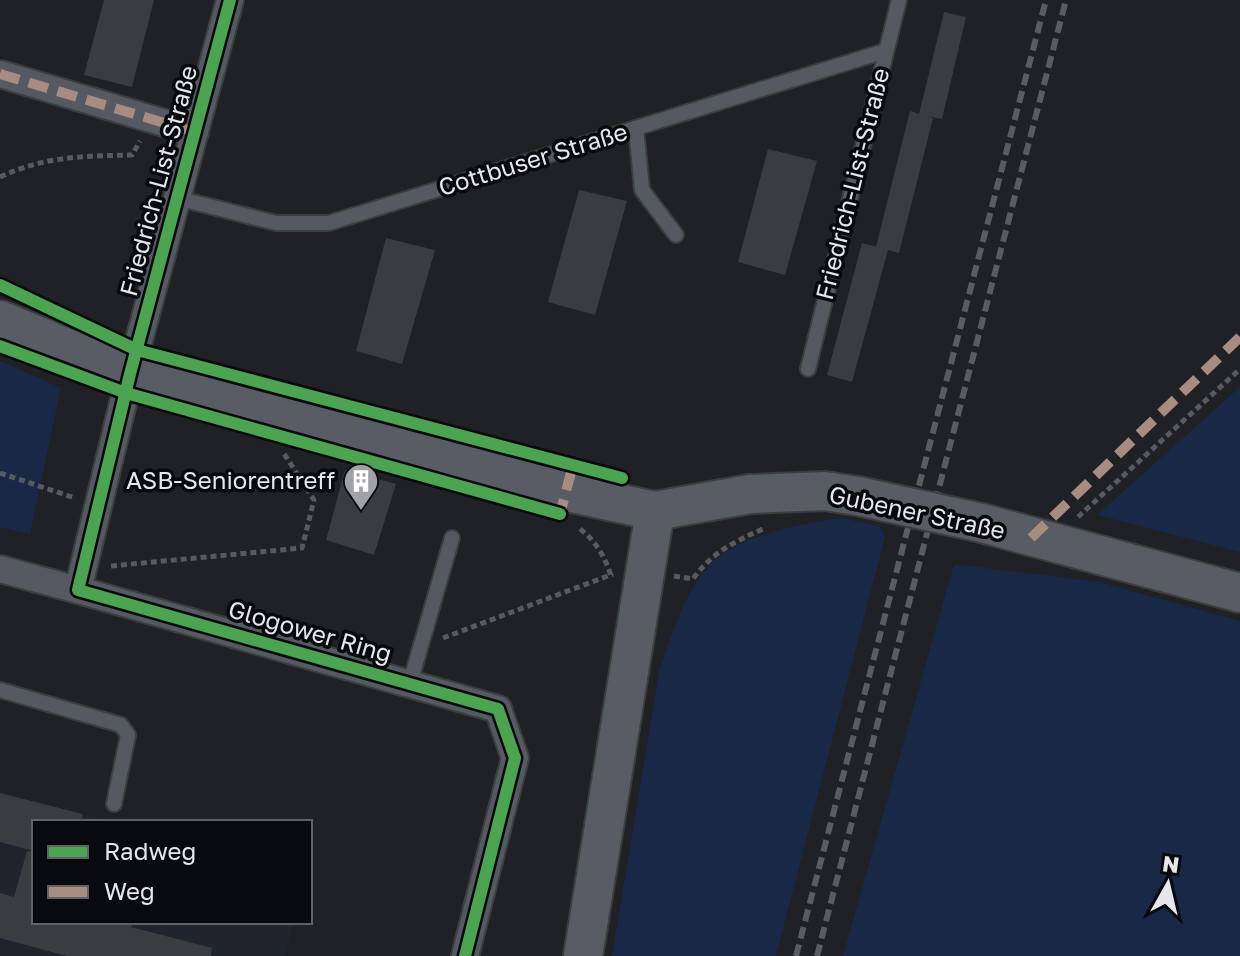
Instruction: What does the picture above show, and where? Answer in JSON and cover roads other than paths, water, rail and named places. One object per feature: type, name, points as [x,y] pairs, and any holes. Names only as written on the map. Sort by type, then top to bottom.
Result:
[{"type":"main road","points":[[0,320],[130,374],[552,488],[655,511],[583,956]]},
{"type":"main road","name":"Gubener Straße","points":[[655,511],[750,494],[825,491],[982,523],[1240,593]]},
{"type":"street","name":"Friedrich-List-Straße","points":[[130,374],[230,0]]},
{"type":"street","points":[[0,74],[195,132]]},
{"type":"street","points":[[80,579],[130,374]]},
{"type":"street","name":"Glogower Ring","points":[[0,569],[80,579],[498,709],[515,758],[465,956]]},
{"type":"lane","name":"Friedrich-List-Straße","points":[[808,369],[899,0]]},
{"type":"lane","name":"Cottbuser Straße","points":[[177,198],[276,223],[329,223],[885,51]]},
{"type":"lane","points":[[636,128],[642,190],[676,235]]},
{"type":"lane","points":[[410,683],[452,538]]},
{"type":"lane","points":[[0,690],[126,729],[128,735],[114,804]]},
{"type":"railway","points":[[796,956],[1046,0]]},
{"type":"railway","points":[[817,956],[1066,0]]},
{"type":"place","name":"ASB-Seniorentreff","points":[[361,512]]}]
